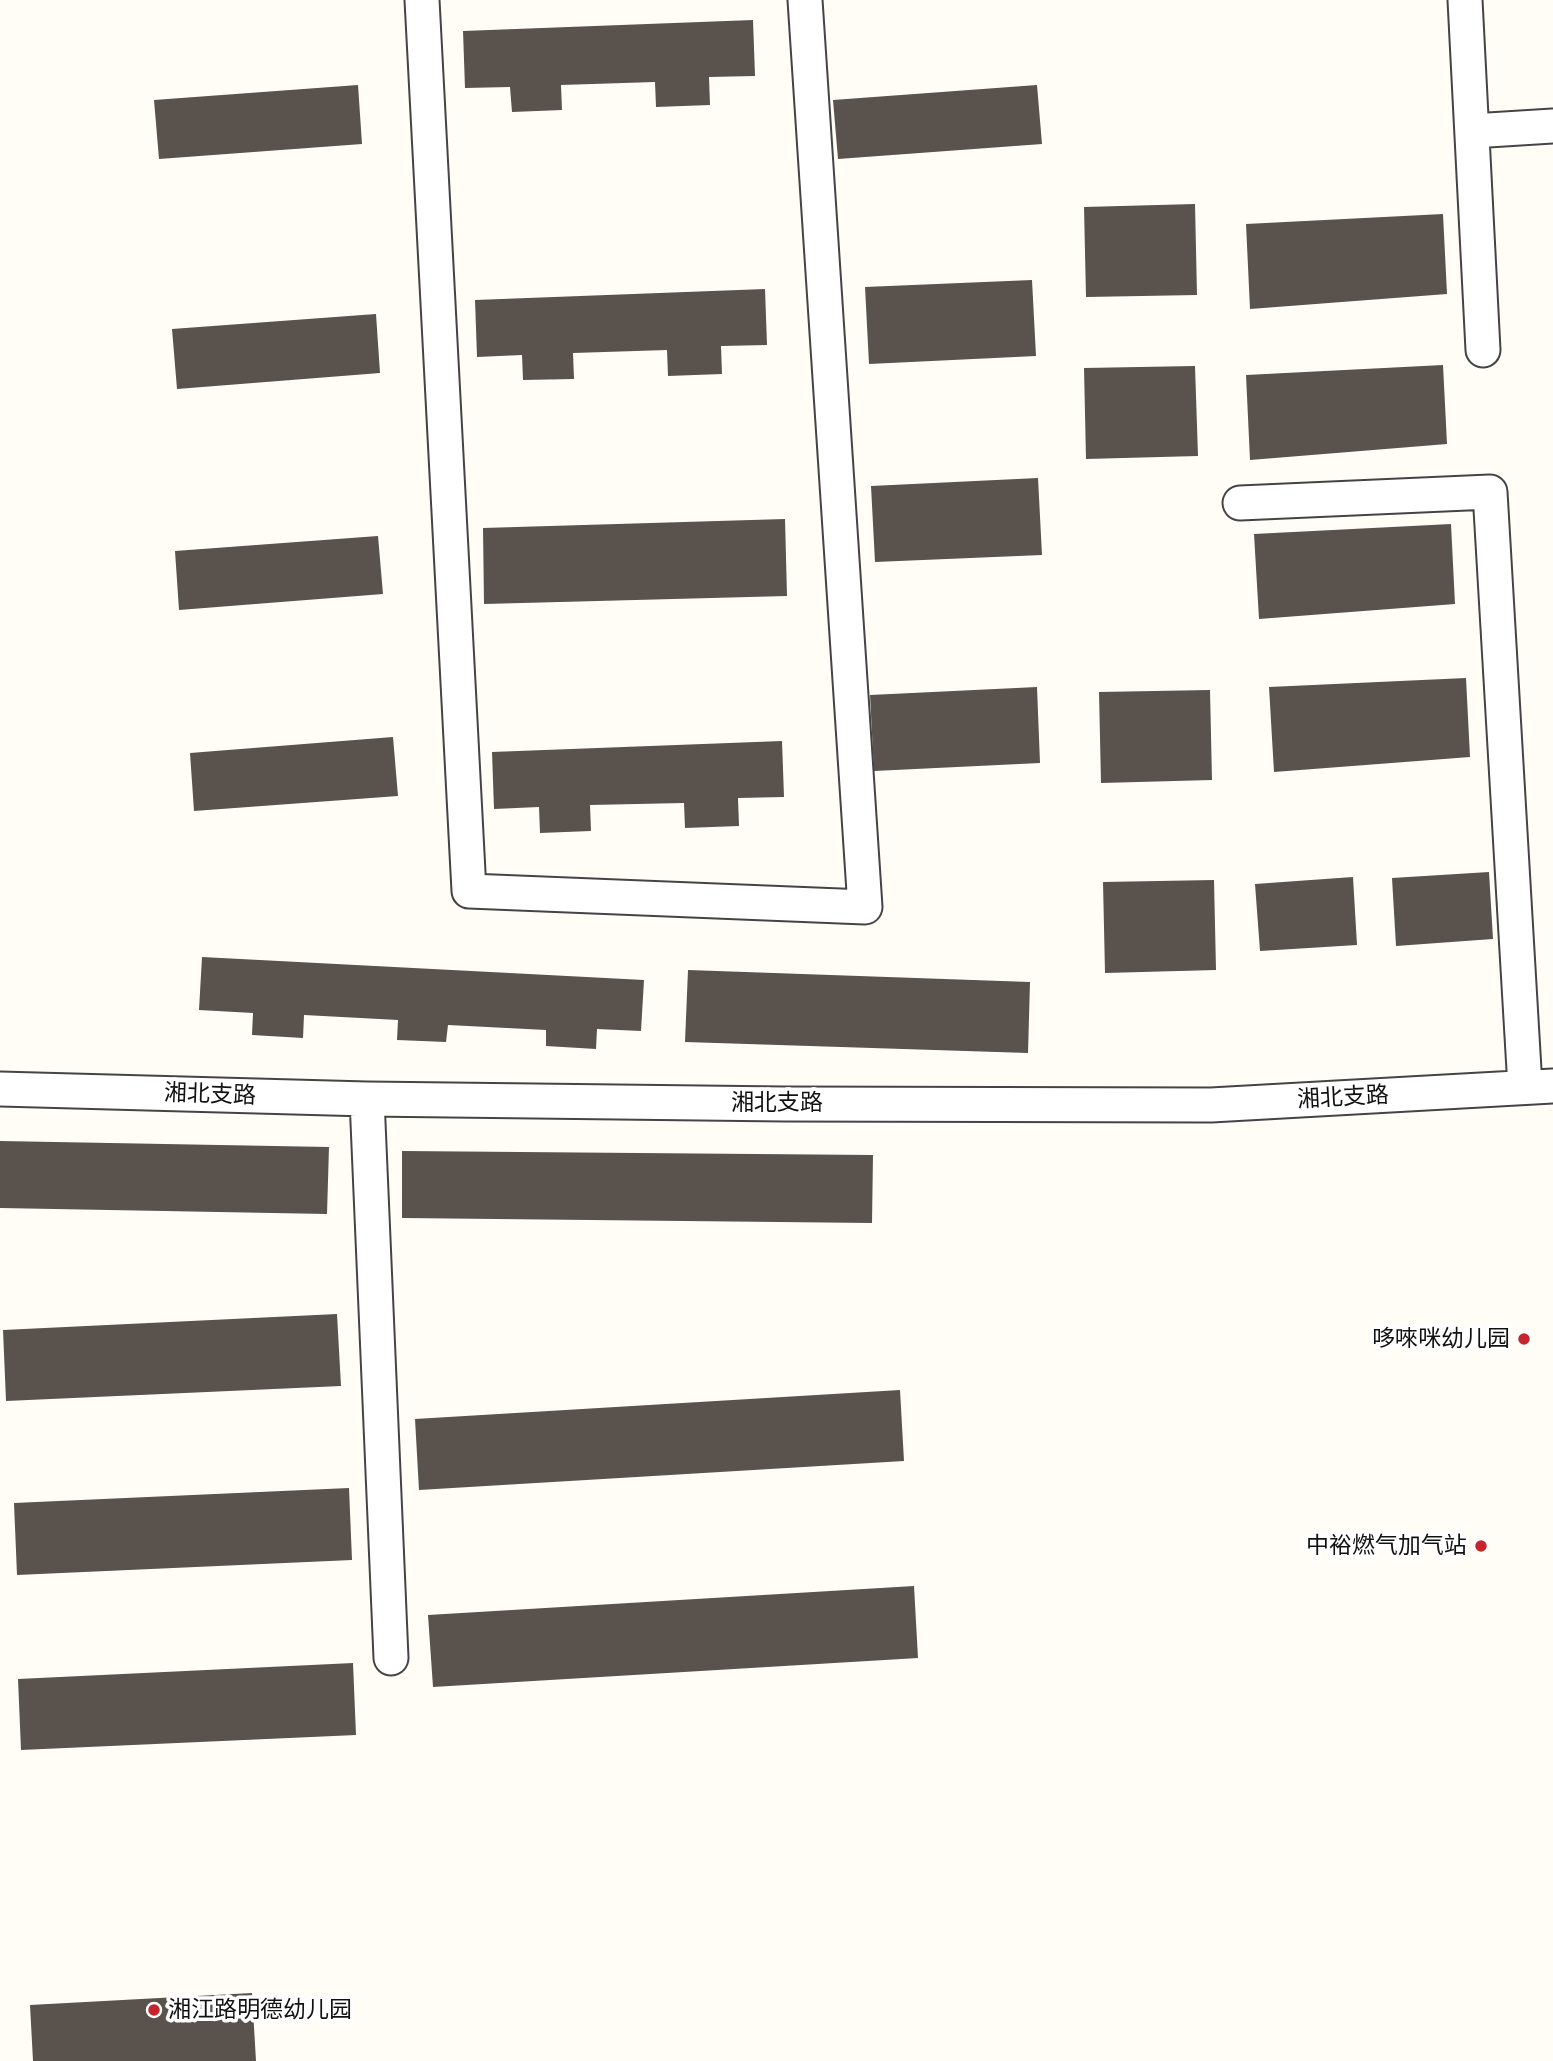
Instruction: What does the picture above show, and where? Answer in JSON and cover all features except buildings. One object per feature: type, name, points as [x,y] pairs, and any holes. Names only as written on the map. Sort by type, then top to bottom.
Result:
[{"type":"street","points":[[422,0],[469,891],[865,907],[805,0]]},
{"type":"street","points":[[1465,0],[1483,350]]},
{"type":"street","points":[[1472,131],[1553,126]]},
{"type":"street","points":[[1240,503],[1490,492],[1539,1086]]},
{"type":"street","name":"湘北支路","points":[[0,1089],[367,1099],[1211,1105],[1539,1086]]},
{"type":"street","points":[[367,1099],[391,1658]]},
{"type":"place","name":"哆唻咪幼儿园","points":[[1524,1339]]},
{"type":"place","name":"中裕燃气加气站","points":[[1481,1546]]},
{"type":"place","name":"湘江路明德幼儿园","points":[[154,2010]]}]
